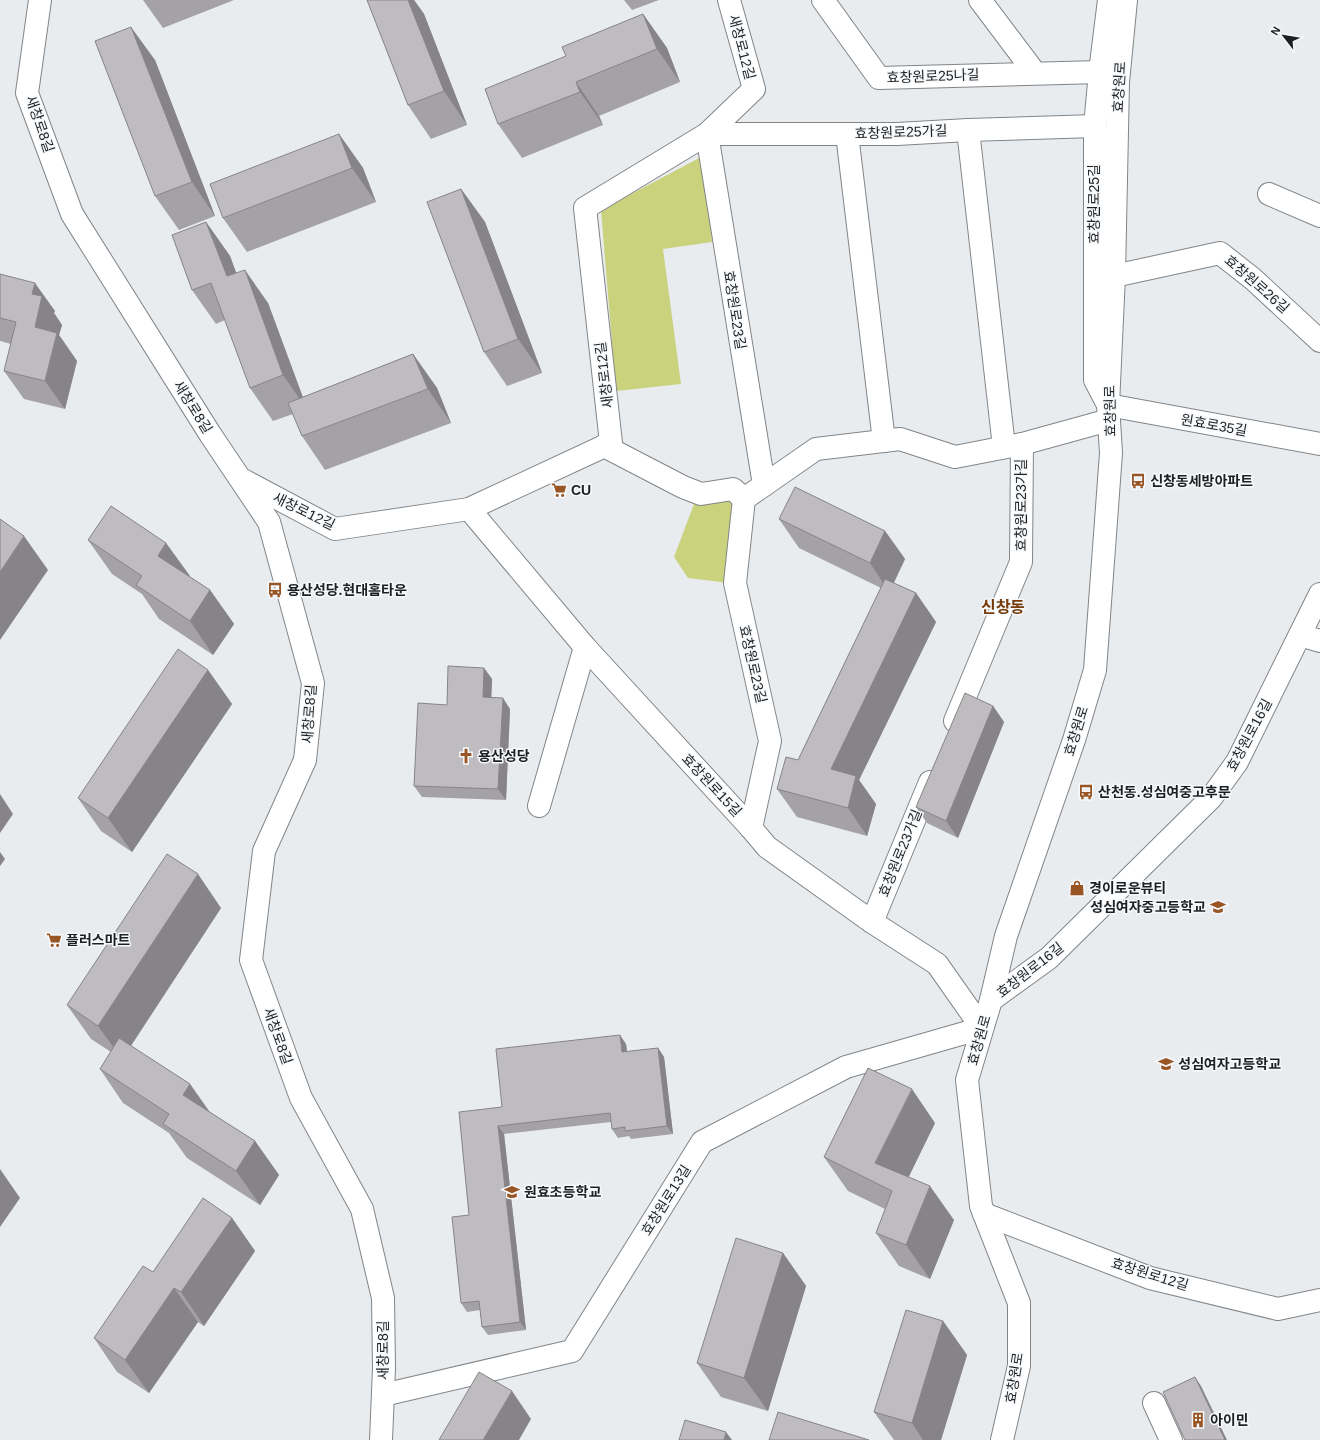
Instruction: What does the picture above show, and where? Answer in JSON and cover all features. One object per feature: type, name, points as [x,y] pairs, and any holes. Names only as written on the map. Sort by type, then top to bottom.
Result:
[{"type":"street","name":"새창로8길","points":[[40,0],[28,93],[72,214],[210,434],[269,522],[313,683],[305,760],[264,851],[251,960],[301,1098],[362,1209],[383,1298],[384,1368],[381,1440]]},
{"type":"street","name":"새창로12길","points":[[240,479],[335,529],[469,509],[611,442],[585,208],[707,134],[754,89],[729,0]]},
{"type":"street","name":"효창원로25나길","points":[[823,0],[880,78],[1100,72]]},
{"type":"street","points":[[980,0],[1035,73]]},
{"type":"street","name":"효창원로25길","points":[[1109,0],[1095,126],[1095,380],[1109,413]]},
{"type":"street","name":"효창원로","points":[[1002,1440],[1019,1366],[1020,1303],[981,1206],[967,1080],[991,1000],[1006,936],[1074,740],[1095,670],[1112,453],[1109,413],[1114,276],[1118,82],[1126,0]]},
{"type":"street","name":"효창원로25가길","points":[[707,134],[898,134],[1095,126]]},
{"type":"street","points":[[968,130],[1013,445]]},
{"type":"street","name":"효창원로23길","points":[[707,134],[764,485]]},
{"type":"street","points":[[847,134],[884,441]]},
{"type":"street","points":[[1268,194],[1320,216]]},
{"type":"street","name":"효창원로26길","points":[[1114,276],[1220,253],[1253,279],[1320,341]]},
{"type":"street","points":[[604,446],[683,487],[701,494],[733,489],[744,499],[816,449],[900,440],[954,457],[1013,445],[1109,413]]},
{"type":"street","name":"원효로35길","points":[[1109,413],[1320,444]]},
{"type":"street","name":"효창원로23가길","points":[[948,738],[1021,562],[1013,445]]},
{"type":"street","name":"효창원로23길","points":[[744,499],[735,583],[770,741],[751,828]]},
{"type":"street","name":"효창원로15길","points":[[469,509],[585,647],[767,847],[872,922],[937,964],[982,1028]]},
{"type":"street","name":"효창원로16길","points":[[991,1000],[1050,958],[1211,798],[1237,762],[1310,638],[1320,594]]},
{"type":"street","points":[[539,806],[585,647]]},
{"type":"street","name":"효창원로23가길","points":[[872,922],[936,767]]},
{"type":"street","name":"효창원로13길","points":[[383,1395],[572,1351],[702,1142],[846,1067],[982,1028]]},
{"type":"street","name":"효창원로12길","points":[[984,1214],[1150,1278],[1278,1309],[1320,1300]]},
{"type":"street","points":[[1154,1403],[1171,1440]]},
{"type":"green space","points":[[703,156],[712,242],[663,249],[681,384],[616,391],[601,210]]},
{"type":"green space","points":[[730,501],[738,505],[729,583],[688,578],[674,557],[694,504]]},
{"type":"building","points":[[367,0],[408,0],[444,91],[408,105]]},
{"type":"building","points":[[643,14],[657,49],[576,82],[580,92],[498,124],[485,89],[566,56],[562,47]]},
{"type":"building","points":[[131,27],[192,182],[155,196],[95,41]]},
{"type":"building","points":[[339,134],[352,168],[223,218],[210,184]]},
{"type":"building","points":[[461,189],[518,339],[484,352],[427,202]]},
{"type":"building","points":[[206,222],[227,276],[245,270],[283,375],[250,388],[211,283],[192,290],[172,235]]},
{"type":"building","points":[[0,274],[35,283],[32,294],[42,296],[35,327],[57,333],[45,381],[4,371],[16,322],[0,318]]},
{"type":"building","points":[[413,354],[428,389],[302,436],[288,403]]},
{"type":"building","points":[[795,487],[885,531],[870,563],[779,519]]},
{"type":"building","points":[[111,506],[166,543],[158,556],[210,590],[190,621],[136,585],[142,576],[88,540]]},
{"type":"building","points":[[0,519],[24,536],[0,572]]},
{"type":"building","points":[[885,579],[916,593],[831,769],[856,776],[848,808],[777,789],[786,757],[798,760]]},
{"type":"building","points":[[178,649],[208,670],[108,818],[78,798]]},
{"type":"building","name":"용산성당","points":[[448,666],[484,668],[483,697],[503,698],[498,789],[414,786],[418,703],[447,705]]},
{"type":"building","points":[[965,693],[993,706],[946,821],[916,807]]},
{"type":"building","points":[[167,854],[198,874],[98,1026],[67,1005]]},
{"type":"building","points":[[620,1035],[622,1052],[658,1048],[667,1126],[625,1131],[625,1127],[612,1129],[610,1113],[498,1126],[520,1322],[482,1327],[479,1301],[461,1303],[452,1217],[469,1215],[459,1112],[502,1107],[496,1049]]},
{"type":"building","points":[[119,1038],[190,1084],[183,1095],[255,1141],[236,1171],[163,1124],[169,1114],[100,1069]]},
{"type":"building","points":[[868,1068],[912,1089],[875,1163],[930,1186],[906,1245],[876,1233],[892,1191],[824,1157]]},
{"type":"building","points":[[203,1198],[232,1218],[181,1292],[174,1288],[125,1360],[94,1338],[143,1266],[153,1272]]},
{"type":"building","points":[[736,1238],[783,1253],[744,1378],[697,1363]]},
{"type":"building","points":[[906,1310],[943,1321],[912,1423],[874,1412]]},
{"type":"building","points":[[479,1372],[512,1391],[483,1440],[439,1440]]},
{"type":"building","name":"아이민","points":[[1195,1377],[1225,1440],[1185,1440],[1163,1392]]},
{"type":"building","points":[[778,1412],[869,1440],[769,1440]]},
{"type":"building","points":[[685,1420],[726,1432],[724,1440],[679,1440]]},
{"type":"place","name":"신창동세방아파트","points":[[1138,481]]},
{"type":"place","name":"CU","points":[[559,490]]},
{"type":"place","name":"용산성당.현대홈타운","points":[[275,590]]},
{"type":"place","name":"용산성당","points":[[466,756]]},
{"type":"place","name":"산천동.성심여중고후문","points":[[1086,792]]},
{"type":"place","name":"경이로운뷰티","points":[[1077,888]]},
{"type":"place","name":"성심여자중고등학교","points":[[1218,907]]},
{"type":"place","name":"플러스마트","points":[[54,940]]},
{"type":"place","name":"성심여자고등학교","points":[[1166,1064]]},
{"type":"place","name":"원효초등학교","points":[[512,1192]]},
{"type":"place","name":"아이민","points":[[1198,1420]]},
{"type":"district","name":"신창동","points":[[1003,607]]}]
